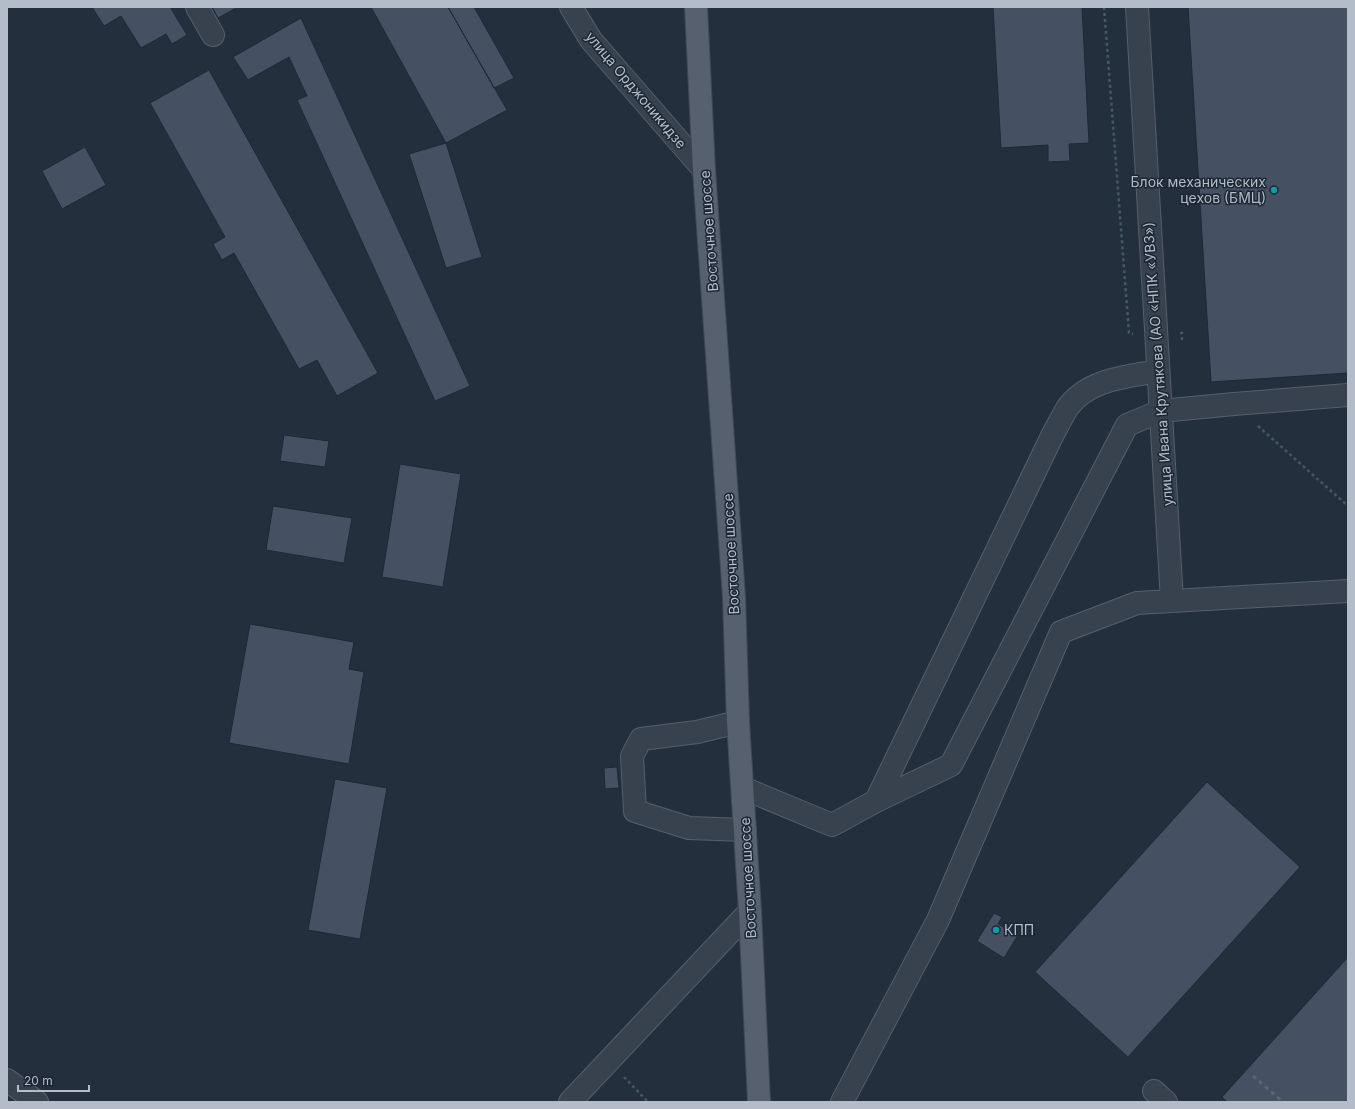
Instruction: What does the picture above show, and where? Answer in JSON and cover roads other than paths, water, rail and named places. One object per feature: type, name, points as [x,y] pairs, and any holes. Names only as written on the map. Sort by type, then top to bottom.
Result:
[{"type":"main road","name":"Восточное шоссе","points":[[696,7],[704,170],[734,597],[738,722],[750,911],[758,1102]]},
{"type":"street","points":[[197,7],[213,35]]},
{"type":"street","name":"улица Орджоникидзе","points":[[571,7],[591,40],[704,170]]},
{"type":"street","name":"улица Ивана Крутякова (АО «НПК «УВЗ»)","points":[[1137,7],[1172,601]]},
{"type":"street","points":[[876,801],[1068,407],[1082,392],[1101,382],[1158,371]]},
{"type":"street","points":[[743,788],[832,825],[876,801],[951,765],[1127,425],[1161,411],[1348,395]]},
{"type":"street","points":[[842,1102],[938,920],[1061,632],[1137,603],[1348,591]]},
{"type":"street","points":[[738,722],[697,732],[641,739],[632,756],[635,811],[689,828],[745,830]]},
{"type":"street","points":[[570,1102],[750,911]]},
{"type":"street","points":[[7,1080],[37,1102]]},
{"type":"railway","points":[[1253,1076],[1283,1102]]},
{"type":"place","name":"Блок механических цехов (БМЦ)","points":[[1274,190]]},
{"type":"place","name":"КПП","points":[[996,930]]}]
